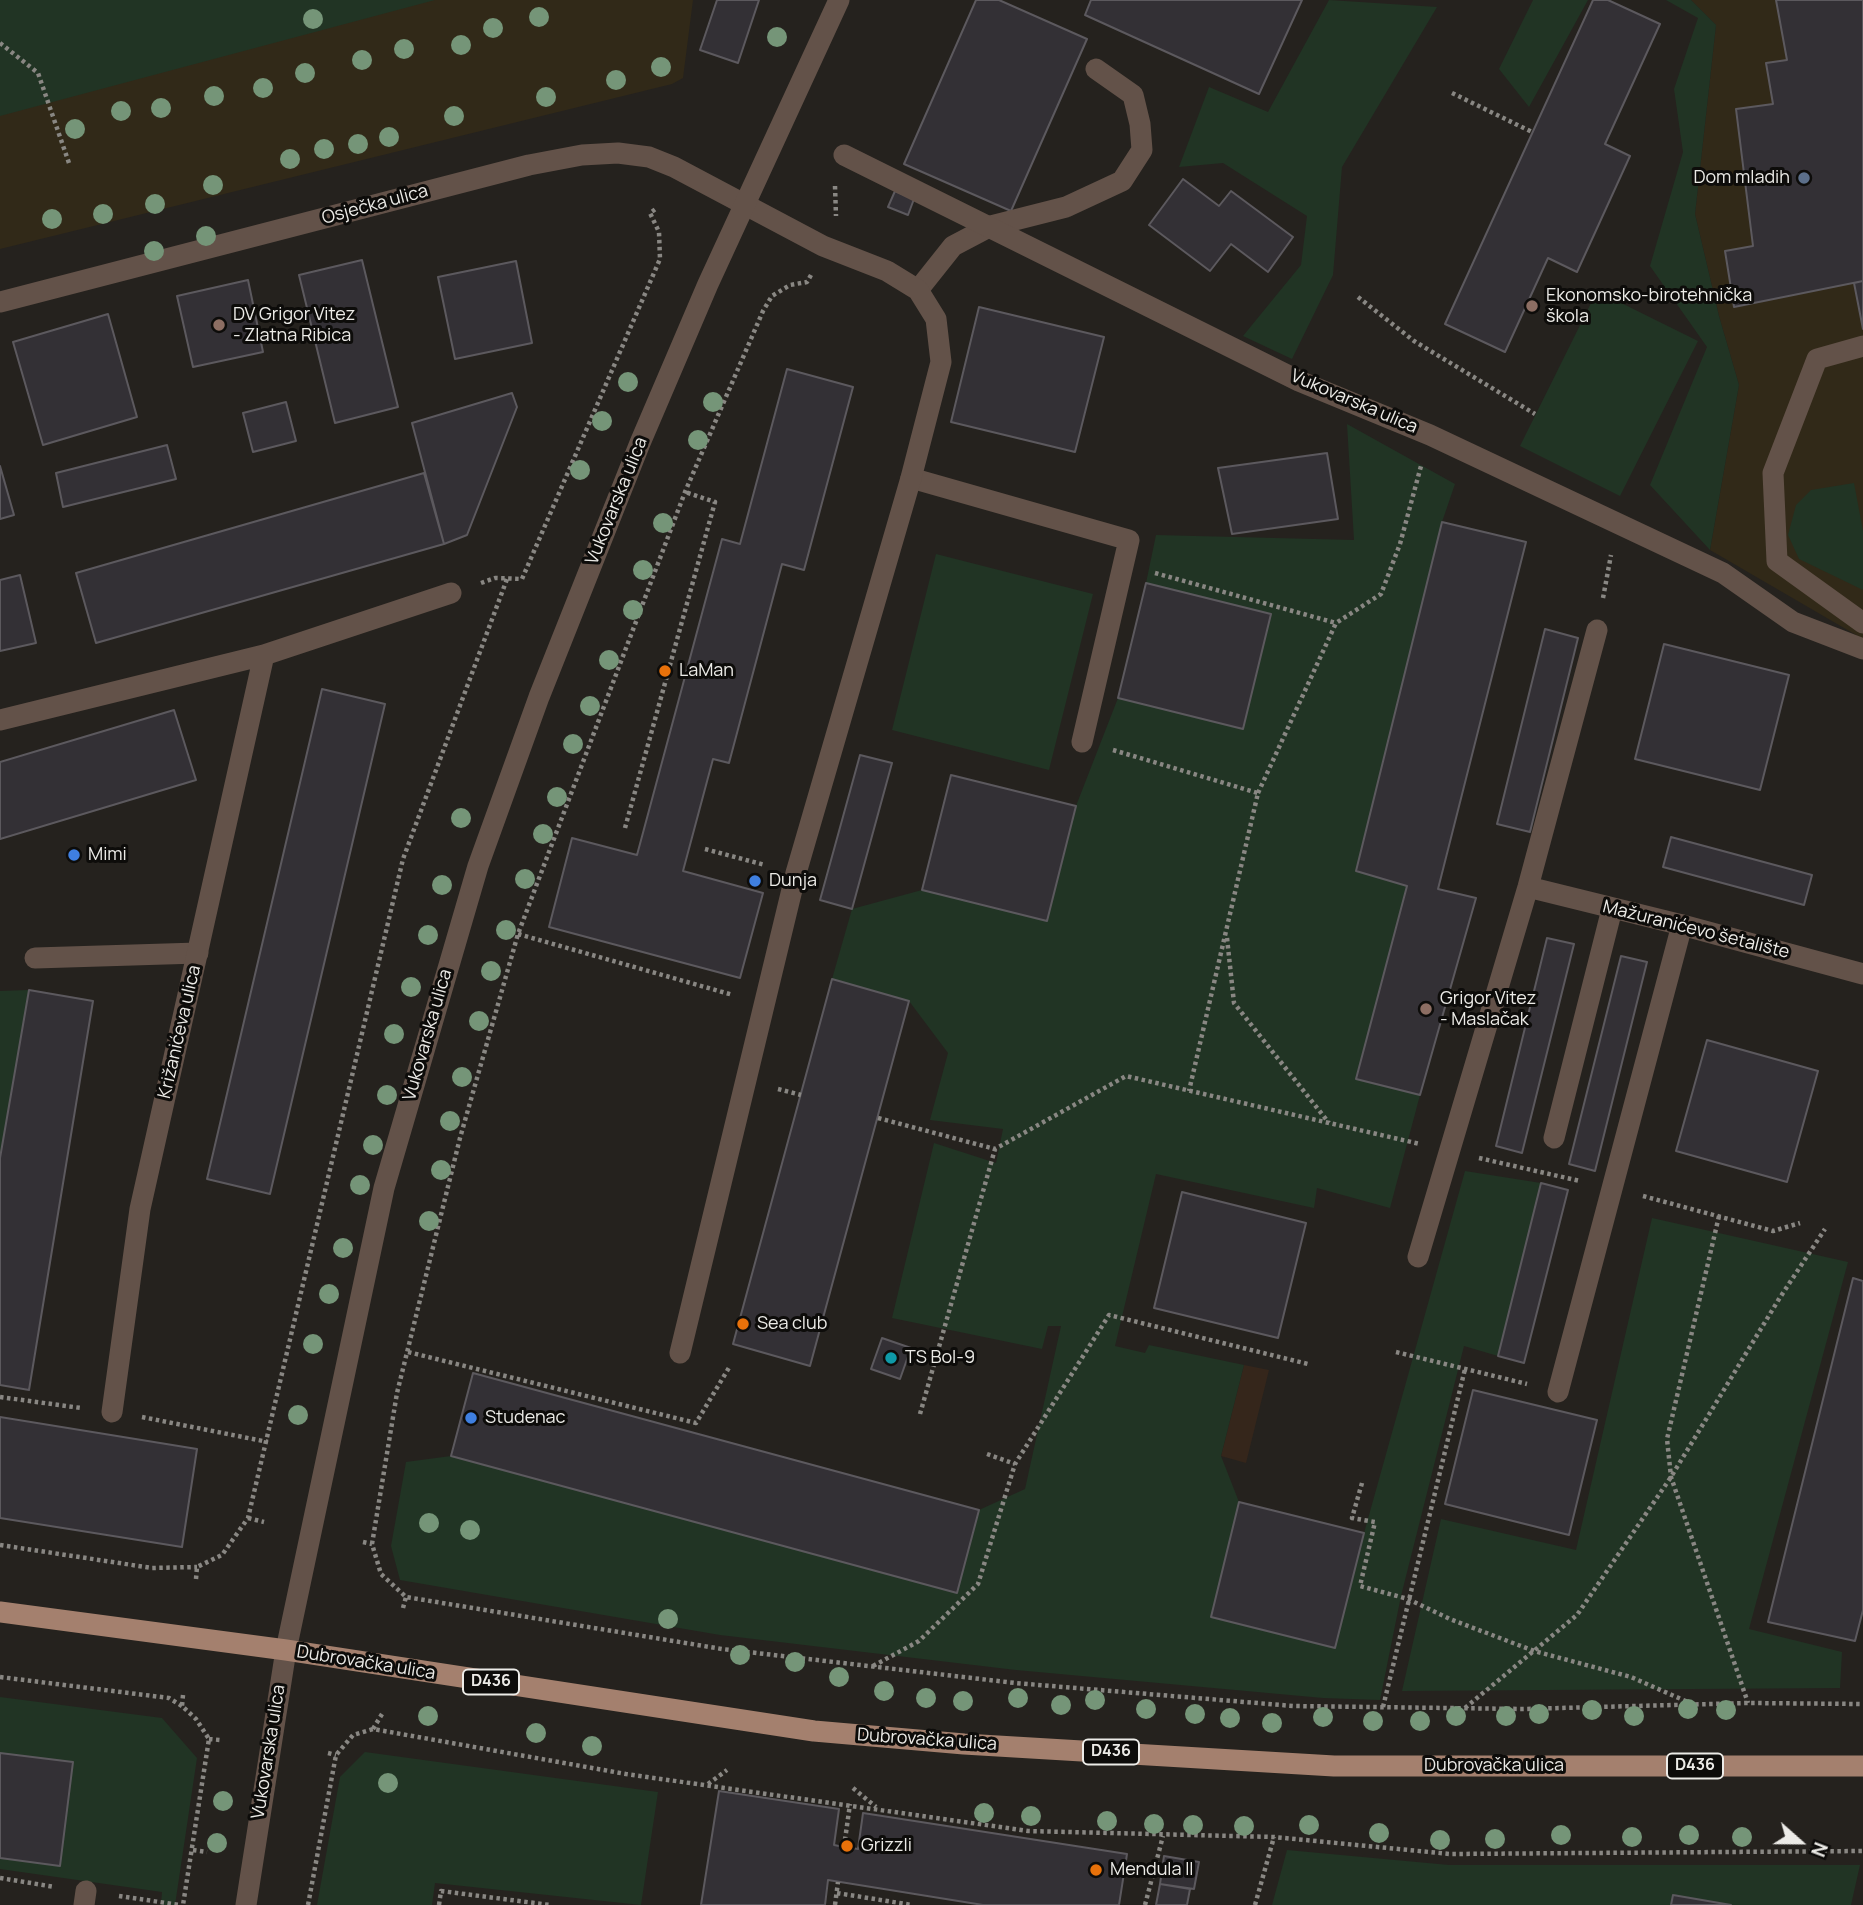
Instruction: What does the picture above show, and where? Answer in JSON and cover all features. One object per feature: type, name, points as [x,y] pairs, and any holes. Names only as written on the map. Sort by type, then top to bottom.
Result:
[{"type":"main road","name":"Dubrovačka ulica","points":[[0,1612],[286,1650],[814,1731],[964,1744],[1334,1766],[1863,1766]]},
{"type":"street","name":"Vukovarska ulica","points":[[246,1905],[286,1650],[384,1188],[478,866],[539,697],[640,443],[708,284],[839,0]]},
{"type":"street","points":[[918,290],[953,246],[990,226],[1066,207],[1122,181],[1142,150],[1140,124],[1133,95],[1096,69]]},
{"type":"street","name":"Osječka ulica","points":[[0,302],[529,165],[582,155],[618,153],[649,157],[746,204]]},
{"type":"street","name":"Vukovarska ulica","points":[[844,155],[1299,381],[1430,435],[1723,573],[1793,622],[1863,649]]},
{"type":"street","points":[[680,1353],[796,873],[942,362],[936,319],[918,290],[887,271],[823,246],[746,204]]},
{"type":"street","points":[[1863,346],[1817,359],[1773,473],[1777,561],[1863,623]]},
{"type":"street","points":[[911,478],[1129,540],[1082,742]]},
{"type":"street","points":[[0,719],[264,655],[450,593]]},
{"type":"street","points":[[1418,1257],[1528,887],[1597,630]]},
{"type":"street","name":"Križanićeva ulica","points":[[111,1412],[140,1209],[264,655]]},
{"type":"street","name":"Mažuranićevo šetalište","points":[[1528,887],[1863,974]]},
{"type":"street","points":[[1554,1138],[1612,909]]},
{"type":"street","points":[[1558,1392],[1682,925]]},
{"type":"street","points":[[35,958],[198,953]]},
{"type":"path","points":[[0,43],[38,73],[70,166]]},
{"type":"path","points":[[1452,93],[1532,132]]},
{"type":"path","points":[[495,578],[522,579],[660,259],[659,232],[650,213],[657,208]]},
{"type":"path","points":[[813,272],[807,282],[790,285],[772,296],[763,311],[685,492],[518,934],[460,1138],[397,1393],[372,1544],[381,1574],[406,1597],[722,1648],[1015,1683],[1293,1706],[1465,1708],[1748,1703],[1863,1704]]},
{"type":"path","points":[[1358,297],[1415,341],[1535,414]]},
{"type":"path","points":[[1189,1091],[1258,793],[1336,622],[1381,594],[1400,544],[1430,435]]},
{"type":"path","points":[[625,828],[715,502],[685,492]]},
{"type":"path","points":[[1597,630],[1618,524]]},
{"type":"path","points":[[1124,564],[1336,622]]},
{"type":"path","points":[[0,1545],[152,1568],[197,1567],[222,1555],[248,1518],[403,859],[507,579]]},
{"type":"path","points":[[1082,742],[1258,793]]},
{"type":"path","points":[[705,849],[796,873]]},
{"type":"path","points":[[1226,933],[1234,1003],[1329,1124]]},
{"type":"path","points":[[518,934],[764,1003]]},
{"type":"path","points":[[878,1118],[995,1149],[1126,1076],[1398,1139]]},
{"type":"path","points":[[920,1415],[995,1149]]},
{"type":"path","points":[[1514,1165],[1773,1231],[1800,1223]]},
{"type":"path","points":[[1719,1216],[1667,1439],[1671,1477],[1748,1703]]},
{"type":"path","points":[[1465,1708],[1577,1615],[1671,1477],[1779,1299],[1825,1229]]},
{"type":"path","points":[[872,1666],[919,1641],[978,1584],[1015,1464],[1109,1315],[1308,1364]]},
{"type":"path","points":[[408,1352],[696,1423],[730,1366]]},
{"type":"path","points":[[1396,1352],[1558,1392]]},
{"type":"path","points":[[1383,1707],[1465,1369]]},
{"type":"path","points":[[987,1454],[1015,1464]]},
{"type":"path","points":[[1362,1483],[1352,1518],[1375,1522],[1360,1586],[1408,1598],[1450,1619],[1534,1651],[1630,1677],[1694,1705]]},
{"type":"path","points":[[248,1518],[264,1522]]},
{"type":"path","points":[[363,1542],[372,1544]]},
{"type":"path","points":[[195,1579],[197,1567]]},
{"type":"path","points":[[403,1608],[406,1597]]},
{"type":"path","points":[[0,1677],[169,1698],[196,1719],[209,1739],[183,1905]]},
{"type":"path","points":[[181,1706],[183,1695]]},
{"type":"path","points":[[373,1729],[382,1714]]},
{"type":"path","points":[[308,1905],[336,1755],[353,1735],[373,1729],[708,1785],[1028,1831],[1274,1837],[1450,1854],[1863,1850]]},
{"type":"path","points":[[209,1739],[220,1740]]},
{"type":"path","points":[[328,1753],[336,1755]]},
{"type":"path","points":[[708,1785],[727,1770]]},
{"type":"path","points":[[853,1788],[877,1808]]},
{"type":"path","points":[[844,1847],[850,1804]]},
{"type":"path","points":[[1145,1905],[1163,1836]]},
{"type":"path","points":[[1255,1905],[1274,1837]]},
{"type":"path","points":[[192,1850],[207,1852]]},
{"type":"path","points":[[835,1905],[838,1882]]},
{"type":"path","points":[[439,1905],[441,1891],[550,1905]]},
{"type":"path","points":[[837,1893],[912,1905]]},
{"type":"shaded area","points":[[0,0],[693,0],[683,78],[672,84],[0,249]]},
{"type":"shaded area","points":[[1691,0],[1863,0],[1863,639],[1710,550],[1739,385],[1719,316],[1695,214],[1716,25]]},
{"type":"shaded area","points":[[1244,1365],[1269,1370],[1246,1463],[1221,1456]]},
{"type":"green space","points":[[0,0],[435,0],[0,116]]},
{"type":"green space","points":[[1329,0],[1437,7],[1342,167],[1333,275],[1292,359],[1243,336],[1301,265],[1307,216],[1223,163],[1179,167],[1209,87],[1268,112]]},
{"type":"green space","points":[[1533,0],[1588,0],[1529,107],[1499,69]]},
{"type":"green space","points":[[1666,0],[1691,0],[1716,25],[1695,214],[1719,316],[1739,385],[1710,550],[1650,485],[1707,347],[1650,266],[1683,152],[1674,89],[1698,18]]},
{"type":"green space","points":[[1597,291],[1698,341],[1620,496],[1520,446]]},
{"type":"green space","points":[[1347,424],[1455,484],[1442,522],[1356,871],[1407,886],[1356,1078],[1420,1095],[1390,1208],[1317,1188],[1314,1208],[1156,1174],[1115,1346],[1145,1353],[1149,1345],[1244,1365],[1221,1456],[1239,1502],[1211,1617],[1335,1648],[1364,1533],[1465,1171],[1541,1183],[1498,1356],[1464,1346],[1401,1596],[1380,1700],[1323,1698],[1016,1670],[720,1635],[400,1580],[391,1546],[406,1462],[451,1456],[957,1593],[979,1510],[1025,1489],[1061,1326],[1048,1326],[1042,1349],[892,1318],[934,1143],[996,1163],[1003,1129],[930,1120],[948,1053],[909,1001],[832,979],[852,909],[922,890],[1047,921],[1076,806],[1118,698],[1243,729],[1271,614],[1146,583],[1156,535],[1354,540]]},
{"type":"green space","points":[[1854,483],[1863,531],[1863,590],[1799,559],[1788,535],[1796,505],[1811,490]]},
{"type":"green space","points":[[936,554],[1093,594],[1049,770],[892,730]]},
{"type":"green space","points":[[29,990],[0,1158],[0,991]]},
{"type":"green space","points":[[1652,1218],[1848,1262],[1749,1629],[1842,1652],[1840,1688],[1402,1691],[1441,1519],[1576,1550]]},
{"type":"green space","points":[[0,1697],[162,1718],[197,1758],[175,1905],[161,1905],[162,1892],[0,1869]]},
{"type":"green space","points":[[365,1752],[658,1792],[641,1905],[435,1883],[432,1905],[317,1905],[340,1777]]},
{"type":"green space","points":[[1287,1850],[1449,1865],[1860,1865],[1851,1905],[1731,1905],[1673,1895],[1671,1905],[1272,1905]]},
{"type":"building","points":[[717,0],[759,0],[738,63],[700,50]]},
{"type":"building","points":[[976,0],[999,0],[1087,39],[1011,211],[904,164]]},
{"type":"building","points":[[1091,0],[1302,0],[1259,94],[1085,15]]},
{"type":"building","points":[[1593,0],[1608,0],[1660,24],[1605,144],[1630,156],[1577,272],[1548,258],[1505,352],[1445,324]]},
{"type":"building","name":"Dom mladih","points":[[1776,0],[1863,0],[1863,281],[1734,307],[1725,251],[1753,246],[1736,109],[1773,104],[1766,63],[1787,60]]},
{"type":"building","points":[[1183,179],[1219,206],[1231,191],[1293,237],[1268,272],[1231,244],[1210,271],[1149,225]]},
{"type":"building","points":[[895,191],[914,199],[908,215],[888,207]]},
{"type":"building","points":[[362,260],[398,407],[335,423],[299,275]]},
{"type":"building","points":[[516,261],[532,343],[455,359],[438,277]]},
{"type":"building","points":[[248,280],[263,352],[193,367],[177,296]]},
{"type":"building","points":[[1863,281],[1863,329],[1854,283]]},
{"type":"building","points":[[979,307],[1104,337],[1075,452],[951,422]]},
{"type":"building","points":[[108,314],[137,417],[43,445],[13,342]]},
{"type":"building","points":[[787,369],[853,387],[804,570],[782,564],[729,763],[713,759],[683,871],[763,893],[740,978],[549,927],[572,838],[637,855],[722,539],[740,544]]},
{"type":"building","points":[[512,393],[517,407],[467,535],[444,544],[412,423]]},
{"type":"building","points":[[286,402],[296,441],[253,452],[243,413]]},
{"type":"building","points":[[167,445],[176,479],[63,507],[56,473]]},
{"type":"building","points":[[1327,453],[1338,519],[1232,534],[1218,468]]},
{"type":"building","points":[[0,466],[14,515],[0,519]]},
{"type":"building","points":[[424,473],[444,544],[96,643],[76,573]]},
{"type":"building","points":[[1442,522],[1526,542],[1438,889],[1476,898],[1420,1095],[1356,1079],[1407,886],[1356,871]]},
{"type":"building","points":[[20,575],[36,643],[0,651],[0,580]]},
{"type":"building","points":[[1146,583],[1271,614],[1243,729],[1118,698]]},
{"type":"building","points":[[1545,629],[1578,638],[1530,832],[1497,824]]},
{"type":"building","points":[[1664,644],[1789,675],[1760,790],[1635,759]]},
{"type":"building","points":[[322,689],[385,704],[270,1194],[207,1179]]},
{"type":"building","points":[[174,710],[196,780],[0,839],[0,762]]},
{"type":"building","points":[[860,755],[892,763],[852,909],[820,900]]},
{"type":"building","points":[[951,775],[1076,806],[1047,921],[922,890]]},
{"type":"building","points":[[1671,837],[1812,875],[1804,905],[1663,867]]},
{"type":"building","points":[[1547,938],[1574,944],[1522,1153],[1496,1146]]},
{"type":"building","points":[[1621,956],[1647,962],[1595,1171],[1569,1164]]},
{"type":"building","points":[[832,979],[909,1001],[810,1366],[733,1344]]},
{"type":"building","points":[[29,990],[93,1001],[29,1390],[0,1385],[0,1158]]},
{"type":"building","points":[[1707,1040],[1818,1071],[1787,1182],[1676,1151]]},
{"type":"building","points":[[1541,1183],[1568,1190],[1524,1363],[1498,1356]]},
{"type":"building","points":[[1182,1192],[1306,1223],[1278,1338],[1154,1308]]},
{"type":"building","points":[[1853,1278],[1863,1281],[1863,1610],[1855,1641],[1768,1622]]},
{"type":"building","name":"TS Bol-9","points":[[882,1338],[911,1348],[900,1379],[871,1369]]},
{"type":"building","points":[[473,1373],[979,1510],[957,1593],[451,1456]]},
{"type":"building","points":[[1473,1390],[1597,1420],[1569,1535],[1445,1504]]},
{"type":"building","points":[[0,1417],[197,1449],[182,1547],[0,1518]]},
{"type":"building","points":[[1239,1502],[1364,1533],[1335,1648],[1211,1617]]},
{"type":"building","points":[[0,1753],[73,1762],[60,1866],[0,1858]]},
{"type":"building","points":[[719,1791],[839,1809],[834,1845],[844,1847],[858,1849],[863,1813],[1127,1854],[1119,1905],[983,1905],[828,1880],[825,1905],[701,1905]]},
{"type":"building","points":[[1164,1856],[1199,1862],[1194,1889],[1160,1884]]},
{"type":"building","points":[[1160,1884],[1190,1889],[1187,1905],[1156,1905]]},
{"type":"building","points":[[1673,1895],[1731,1905],[1671,1905]]},
{"type":"place","name":"Dom mladih","points":[[1804,178]]},
{"type":"place","name":"Ekonomsko-birotehnička škola","points":[[1532,306]]},
{"type":"place","name":"DV Grigor Vitez - Zlatna Ribica","points":[[219,325]]},
{"type":"place","name":"LaMan","points":[[665,671]]},
{"type":"place","name":"Mimi","points":[[74,855]]},
{"type":"place","name":"Dunja","points":[[755,881]]},
{"type":"place","name":"Grigor Vitez - Maslačak","points":[[1426,1009]]},
{"type":"place","name":"Sea club","points":[[743,1324]]},
{"type":"place","name":"TS Bol-9","points":[[891,1358]]},
{"type":"place","name":"Studenac","points":[[471,1418]]},
{"type":"place","name":"Grizzli","points":[[847,1846]]},
{"type":"place","name":"Mendula II","points":[[1096,1870]]}]
